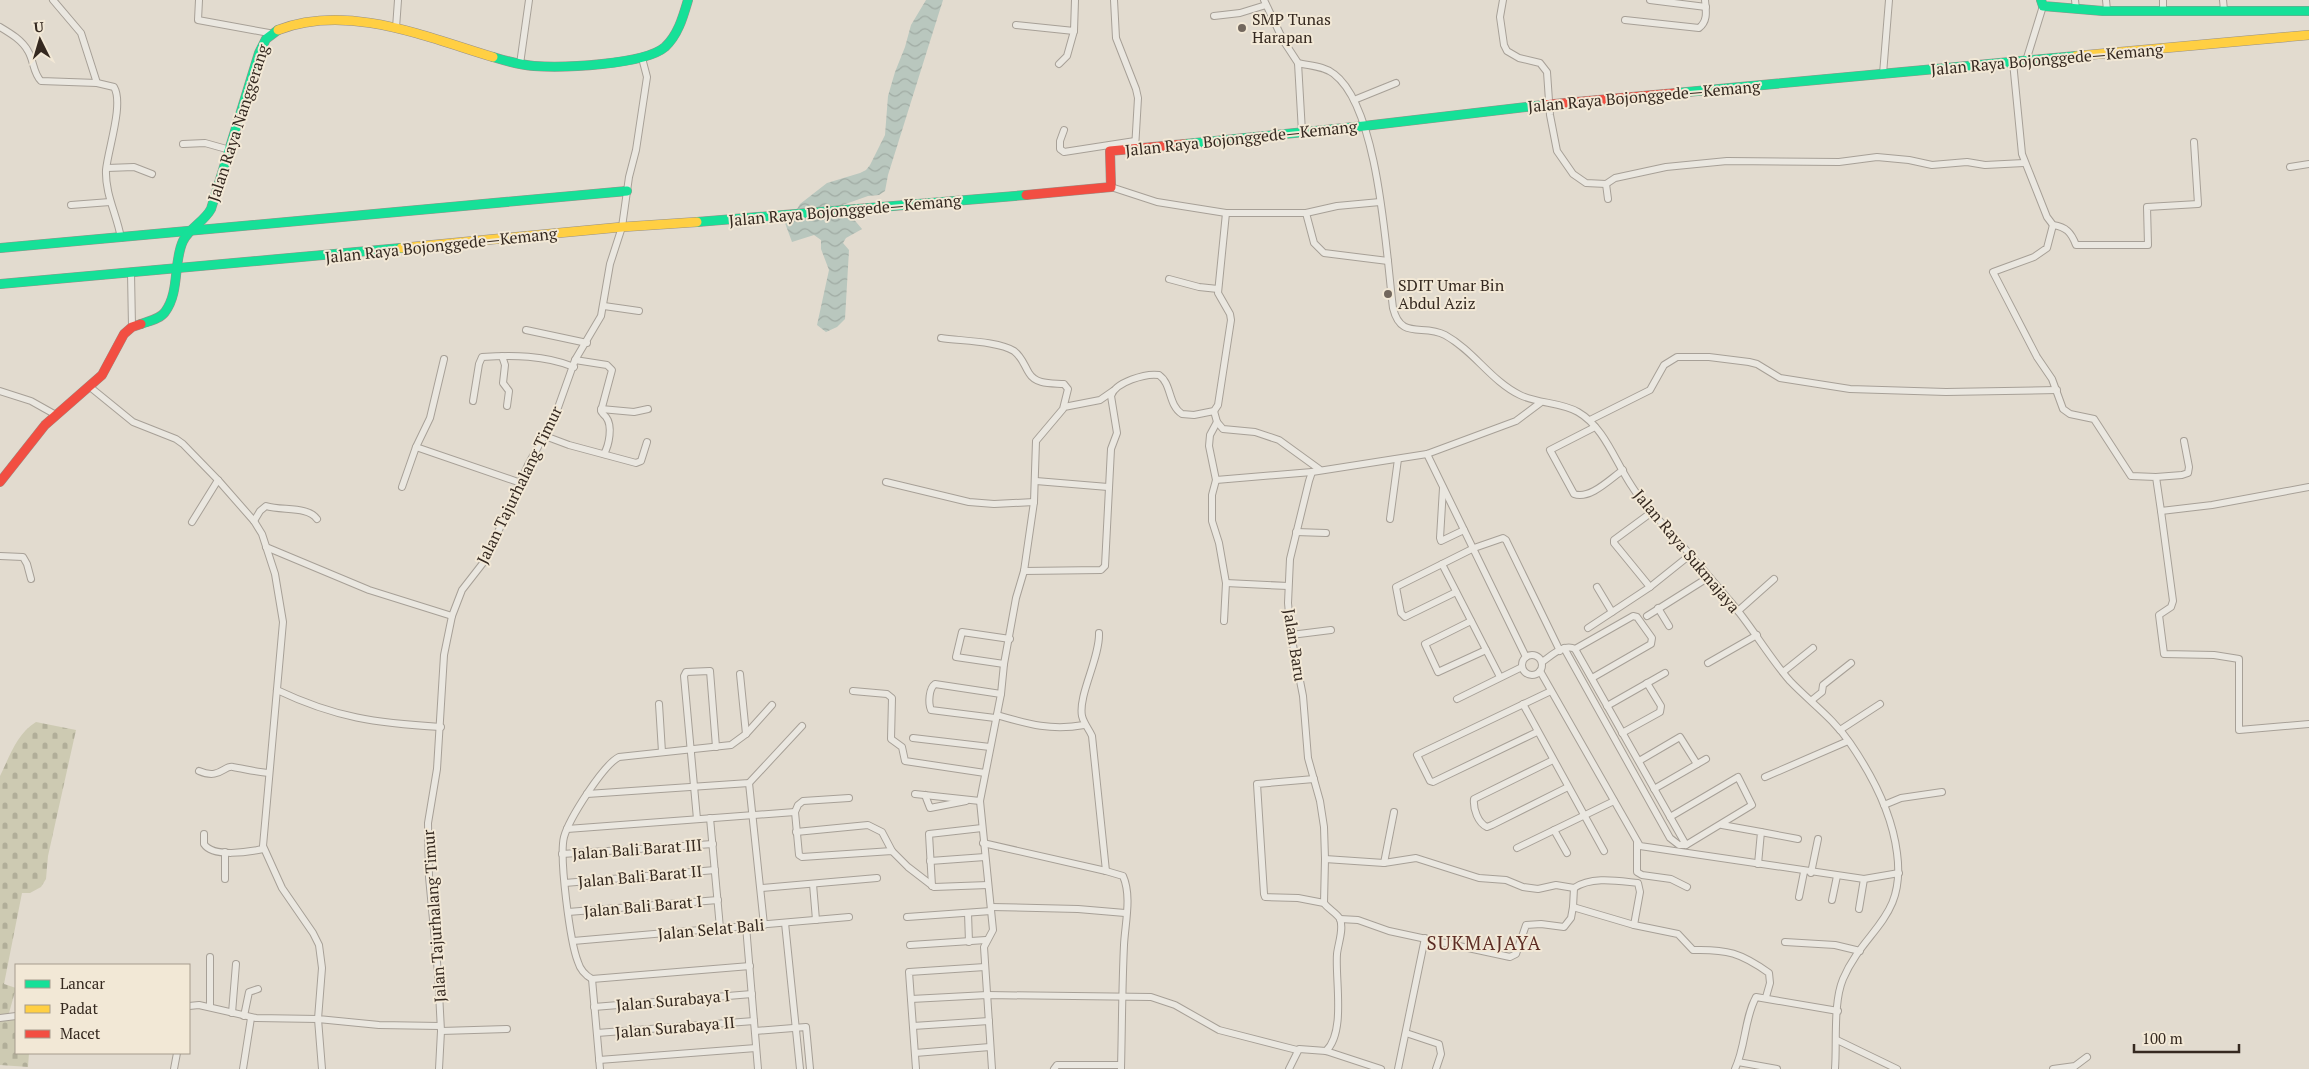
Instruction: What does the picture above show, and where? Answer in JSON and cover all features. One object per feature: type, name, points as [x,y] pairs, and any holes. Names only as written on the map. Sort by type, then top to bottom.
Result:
[{"type":"main road","name":"Jalan Raya Nanggerang","points":[[132,327],[156,319],[165,313],[171,299],[175,270],[182,242],[188,232],[207,216],[211,210],[259,53],[269,33],[293,26],[352,22],[396,28],[422,34],[491,57],[520,64],[569,66],[642,58],[656,53],[668,44],[679,26],[688,0]]},
{"type":"main road","points":[[2042,3],[2075,5],[2107,10],[2309,11]]},
{"type":"main road","name":"Jalan Raya Bojonggede—Kemang","points":[[0,284],[175,270],[622,227],[786,216],[1111,188],[1110,151],[1135,145],[1302,132],[1550,104],[2309,35]]},
{"type":"main road","points":[[0,248],[628,191]]},
{"type":"main road","points":[[0,482],[45,425],[102,374],[117,344],[132,327]]},
{"type":"street","points":[[53,0],[81,33],[97,82]]},
{"type":"street","points":[[199,0],[198,20],[269,33]]},
{"type":"street","points":[[396,28],[398,0]]},
{"type":"street","points":[[520,64],[529,0]]},
{"type":"street","points":[[1059,64],[1067,56],[1074,32],[1075,0]]},
{"type":"street","points":[[1064,130],[1059,145],[1060,149],[1064,152],[1135,145],[1138,98],[1136,88],[1116,38],[1114,0]]},
{"type":"street","points":[[1503,0],[1500,17],[1504,45],[1512,54],[1519,58],[1536,60],[1544,67],[1549,80],[1555,141],[1564,163],[1580,180],[1586,183],[1606,184],[1615,178],[1666,167],[1727,161],[1840,162],[1877,157],[1909,160],[1932,165],[1967,162],[1985,164],[2024,163]]},
{"type":"street","points":[[1626,20],[1699,28],[1706,18],[1706,3],[1650,0]]},
{"type":"street","points":[[1883,74],[1889,0]]},
{"type":"street","points":[[2106,0],[2107,10]]},
{"type":"street","points":[[2163,0],[2163,10]]},
{"type":"street","points":[[2223,0],[2224,10]]},
{"type":"street","points":[[1214,16],[1240,13],[1265,3],[1283,40],[1298,63],[1302,132]]},
{"type":"street","points":[[2026,61],[2042,3]]},
{"type":"street","points":[[1016,25],[1074,32]]},
{"type":"street","points":[[0,27],[21,42],[28,51],[38,79],[49,82],[97,82],[114,87],[117,92],[107,168],[110,202],[118,221],[121,238]]},
{"type":"street","name":"Jalan Tajurhalang Timur","points":[[439,1069],[440,1028],[436,935],[428,868],[428,822],[438,769],[444,655],[452,616],[462,590],[486,556],[528,465],[545,436],[575,363],[601,316],[610,264],[622,227],[636,150],[646,77],[642,58]]},
{"type":"street","points":[[2013,62],[2024,163],[2042,208],[2053,225],[2064,227],[2071,234],[2076,245],[2148,245],[2147,207],[2198,204],[2194,142]]},
{"type":"street","name":"Jalan Raya Sukmajaya","points":[[1298,63],[1334,74],[1354,100],[1364,126],[1380,202],[1393,308],[1402,325],[1407,329],[1442,333],[1457,342],[1503,385],[1519,395],[1540,403],[1569,408],[1590,420],[1631,485],[1652,512],[1738,611],[1783,672],[1840,730],[1867,771],[1884,805],[1895,837],[1899,873],[1898,887],[1889,912],[1860,951],[1842,981],[1838,1011],[1835,1069]]},
{"type":"street","points":[[1354,100],[1396,84]]},
{"type":"street","points":[[183,144],[205,143],[230,150]]},
{"type":"street","points":[[2290,167],[2309,164]]},
{"type":"street","points":[[107,168],[134,168],[152,174]]},
{"type":"street","points":[[1606,184],[1608,199]]},
{"type":"street","points":[[1111,188],[1157,202],[1226,212],[1306,213],[1337,206],[1380,202]]},
{"type":"street","points":[[71,205],[110,202]]},
{"type":"street","points":[[1226,212],[1218,289],[1219,298],[1230,314],[1231,320],[1218,405],[1214,412],[1217,422],[1223,429],[1254,432],[1279,440],[1319,469]]},
{"type":"street","points":[[1306,213],[1314,243],[1324,253],[1388,261]]},
{"type":"street","points":[[2053,225],[2047,248],[2034,257],[1993,272],[2037,357],[2057,390],[2063,409],[2066,412],[2090,417],[2096,421],[2128,473],[2137,477],[2182,475],[2188,473],[2189,466],[2184,441]]},
{"type":"street","points":[[131,273],[132,327]]},
{"type":"street","points":[[1168,278],[1199,287],[1218,289]]},
{"type":"street","points":[[604,306],[639,312]]},
{"type":"street","points":[[526,330],[586,343]]},
{"type":"street","points":[[941,338],[1013,350],[1019,356],[1030,375],[1036,380],[1068,388],[1064,407],[1036,441],[1036,481],[1024,571],[1016,598],[1004,664],[1001,694],[980,801],[991,909],[992,933],[986,940],[984,947],[984,967],[992,1069]]},
{"type":"street","points":[[473,401],[480,358],[514,355],[611,366],[612,370],[601,409],[602,415],[607,419],[609,438],[609,446],[604,454]]},
{"type":"street","points":[[502,356],[505,365],[503,383],[509,391],[507,406]]},
{"type":"street","points":[[1590,420],[1616,409],[1650,390],[1664,365],[1678,357],[1688,356],[1749,362],[1757,364],[1780,378],[1850,389],[1946,392],[2057,390]]},
{"type":"street","points":[[402,487],[416,447],[430,418],[444,359]]},
{"type":"street","points":[[1064,407],[1100,400],[1124,384],[1146,376],[1159,374],[1164,379],[1173,404],[1178,411],[1186,415],[1214,412]]},
{"type":"street","points":[[90,386],[118,412],[133,422],[183,444],[254,521],[262,534],[275,574],[283,622],[263,830],[264,849],[282,888],[320,945],[322,968],[318,1019],[322,1069]]},
{"type":"street","points":[[1024,571],[1101,570],[1105,566],[1110,449],[1117,433],[1112,405],[1113,391]]},
{"type":"street","points":[[0,392],[31,401],[56,415]]},
{"type":"street","points":[[1216,480],[1312,472],[1319,469],[1427,454],[1516,421],[1540,403]]},
{"type":"street","points":[[601,409],[634,412],[648,409]]},
{"type":"street","points":[[1217,422],[1210,435],[1216,480],[1212,494],[1212,521],[1219,543],[1226,583],[1224,621]]},
{"type":"street","points":[[1595,427],[1550,450],[1574,494],[1584,496],[1623,470]]},
{"type":"street","points":[[545,436],[569,446],[638,463],[641,461],[647,442]]},
{"type":"street","points":[[416,447],[521,483]]},
{"type":"street","points":[[1427,454],[1526,657]]},
{"type":"street","points":[[1390,519],[1398,459]]},
{"type":"street","name":"Jalan Baru","points":[[1312,472],[1290,559],[1288,586],[1291,634],[1302,683],[1308,758],[1322,814],[1325,859],[1324,903]]},
{"type":"street","points":[[2156,477],[2174,601],[2171,607],[2159,615],[2164,654],[2214,655],[2239,659],[2239,730],[2309,724]]},
{"type":"street","points":[[192,522],[218,480]]},
{"type":"street","points":[[1036,481],[1108,487]]},
{"type":"street","points":[[886,482],[969,502],[994,504],[1034,502]]},
{"type":"street","points":[[2161,512],[2212,505],[2309,487]]},
{"type":"street","points":[[1442,488],[1441,541],[1464,530]]},
{"type":"street","points":[[254,521],[260,511],[266,506],[281,510],[302,510],[313,514],[316,519]]},
{"type":"street","points":[[1650,587],[1614,543],[1614,540],[1652,512]]},
{"type":"street","points":[[1296,532],[1326,533]]},
{"type":"street","points":[[1456,592],[1405,617],[1401,614],[1396,587],[1474,548],[1500,537],[1506,540],[1562,649],[1670,838],[1679,844],[1686,845],[1722,825],[1752,805],[1738,777],[1670,817]]},
{"type":"street","points":[[266,547],[369,590],[452,616]]},
{"type":"street","points":[[1588,628],[1650,587],[1690,555]]},
{"type":"street","points":[[0,556],[23,557],[31,579]]},
{"type":"street","points":[[1442,564],[1500,677]]},
{"type":"street","points":[[1647,616],[1709,577]]},
{"type":"street","points":[[1738,611],[1774,579]]},
{"type":"street","points":[[1226,583],[1288,586]]},
{"type":"street","points":[[1596,587],[1612,612]]},
{"type":"street","points":[[1658,608],[1669,626]]},
{"type":"street","points":[[1575,649],[1633,616],[1637,617],[1652,638],[1651,644],[1592,678]]},
{"type":"street","points":[[1471,622],[1425,644],[1438,672],[1486,650]]},
{"type":"street","points":[[1291,634],[1331,630]]},
{"type":"street","points":[[1004,664],[956,657],[962,632],[1010,639]]},
{"type":"street","points":[[1099,633],[1098,652],[1081,709],[1084,725],[1092,736],[1106,871]]},
{"type":"street","points":[[1708,663],[1757,635]]},
{"type":"street","points":[[1542,662],[1535,655],[1526,657],[1522,667],[1525,672],[1535,675],[1540,671],[1542,662],[1562,649],[1571,647],[1575,649],[1686,845]]},
{"type":"street","points":[[1783,672],[1813,648]]},
{"type":"street","points":[[1812,700],[1822,692],[1823,685],[1851,663]]},
{"type":"street","points":[[1457,699],[1522,667]]},
{"type":"street","points":[[697,819],[684,676],[686,672],[710,671],[716,747]]},
{"type":"street","points":[[1540,671],[1637,843],[1637,872],[1642,875],[1671,879],[1687,887]]},
{"type":"street","points":[[1607,706],[1665,673]]},
{"type":"street","points":[[740,674],[746,734]]},
{"type":"street","points":[[1622,733],[1660,712],[1661,706],[1647,683]]},
{"type":"street","points":[[1001,694],[932,684],[931,710],[996,716],[1033,726],[1063,728],[1084,725]]},
{"type":"street","points":[[277,690],[306,704],[347,717],[390,724],[441,727]]},
{"type":"street","points":[[853,691],[888,694],[892,698],[891,739],[902,747],[905,761],[985,773]]},
{"type":"street","points":[[1537,732],[1438,781],[1430,781],[1421,765],[1418,753],[1551,691]]},
{"type":"street","points":[[658,704],[662,752]]},
{"type":"street","points":[[1523,704],[1604,851]]},
{"type":"street","points":[[1840,730],[1880,704]]},
{"type":"street","points":[[600,1069],[592,979],[585,974],[580,966],[568,912],[562,854],[567,829],[587,794],[615,759],[625,756],[716,747],[736,742],[746,734],[772,705]]},
{"type":"street","points":[[587,794],[749,783],[802,726]]},
{"type":"street","points":[[1639,761],[1680,737],[1697,764]]},
{"type":"street","points":[[913,738],[990,747]]},
{"type":"street","points":[[1766,777],[1848,741]]},
{"type":"street","points":[[1654,789],[1706,759]]},
{"type":"street","points":[[1553,760],[1474,800],[1474,808],[1481,823],[1487,827],[1492,825],[1568,787]]},
{"type":"street","points":[[199,771],[217,774],[230,766],[269,773]]},
{"type":"street","points":[[1314,779],[1257,784],[1265,897],[1298,898],[1324,903],[1340,919],[1358,920],[1389,931],[1510,957],[1514,956],[1518,951],[1526,925],[1564,927],[1571,918],[1574,888]]},
{"type":"street","points":[[749,783],[754,815],[764,925]]},
{"type":"street","points":[[1884,805],[1901,798],[1942,792]]},
{"type":"street","points":[[915,794],[980,801]]},
{"type":"street","points":[[925,795],[930,808],[972,800]]},
{"type":"street","points":[[849,798],[803,801],[798,805],[796,812],[797,851],[802,857],[892,851]]},
{"type":"street","points":[[1517,848],[1614,801]]},
{"type":"street","points":[[567,829],[796,812]]},
{"type":"street","points":[[1384,863],[1394,812]]},
{"type":"street","points":[[710,818],[720,928]]},
{"type":"street","points":[[796,832],[868,825],[882,832],[892,851],[932,886],[936,888],[988,885]]},
{"type":"street","points":[[1722,825],[1798,839]]},
{"type":"street","points":[[932,886],[928,836],[932,832],[982,828]]},
{"type":"street","points":[[1554,830],[1568,853]]},
{"type":"street","points":[[1758,864],[1761,832]]},
{"type":"street","points":[[204,834],[206,848],[214,852],[264,849]]},
{"type":"street","points":[[1799,897],[1818,839]]},
{"type":"street","points":[[984,843],[1123,876],[1126,890],[1121,1067],[1057,1065],[1054,1069]]},
{"type":"street","points":[[1637,843],[1645,847],[1837,876],[1864,879],[1899,873]]},
{"type":"street","name":"Jalan Bali Barat III","points":[[562,854],[713,844]]},
{"type":"street","points":[[224,852],[225,878]]},
{"type":"street","points":[[930,861],[985,857]]},
{"type":"street","points":[[1325,859],[1384,863],[1416,858],[1479,878],[1506,880],[1523,887],[1538,889],[1556,885],[1574,888],[1585,882],[1605,880],[1638,883],[1640,892],[1634,925]]},
{"type":"street","name":"Jalan Bali Barat II","points":[[565,882],[715,870]]},
{"type":"street","points":[[1832,900],[1837,876]]},
{"type":"street","points":[[761,888],[877,878]]},
{"type":"street","points":[[1859,909],[1864,879]]},
{"type":"street","points":[[813,884],[816,920]]},
{"type":"street","name":"Jalan Bali Barat I","points":[[568,912],[718,900]]},
{"type":"street","points":[[1573,907],[1634,925],[1681,935],[1693,950],[1720,949],[1736,953],[1769,973],[1770,983],[1766,997]]},
{"type":"street","points":[[908,917],[968,913],[991,909],[1062,909],[1125,913]]},
{"type":"street","points":[[968,913],[970,942]]},
{"type":"street","name":"Jalan Selat Bali","points":[[573,941],[849,917]]},
{"type":"street","points":[[1326,1051],[1333,1040],[1338,1016],[1337,955],[1340,919]]},
{"type":"street","points":[[785,922],[800,1069]]},
{"type":"street","points":[[746,926],[758,1069]]},
{"type":"street","points":[[1398,1069],[1425,938]]},
{"type":"street","points":[[910,945],[986,940]]},
{"type":"street","points":[[1785,942],[1835,945],[1860,951]]},
{"type":"street","points":[[210,957],[210,1007]]},
{"type":"street","points":[[232,1013],[236,964]]},
{"type":"street","name":"Jalan Surabaya I","points":[[592,979],[750,966]]},
{"type":"street","points":[[916,1069],[909,972],[984,967]]},
{"type":"street","points":[[242,1069],[249,992],[258,990]]},
{"type":"street","name":"Jalan Surabaya I","points":[[594,1007],[752,994]]},
{"type":"street","points":[[911,999],[987,995],[1122,996],[1160,999],[1175,1005],[1218,1030],[1297,1050],[1326,1051],[1381,1069]]},
{"type":"street","points":[[1735,1069],[1756,997],[1766,997],[1838,1011]]},
{"type":"street","points":[[190,1009],[199,1005],[248,1017],[318,1019],[440,1028],[507,1029]]},
{"type":"street","points":[[0,1018],[15,1016]]},
{"type":"street","name":"Jalan Surabaya II","points":[[597,1034],[754,1021]]},
{"type":"street","points":[[913,1026],[988,1021]]},
{"type":"street","points":[[756,1031],[807,1028],[810,1069]]},
{"type":"street","points":[[1406,1033],[1439,1044],[1441,1054],[1436,1069]]},
{"type":"street","points":[[1837,1040],[1897,1069]]},
{"type":"street","points":[[915,1053],[990,1047]]},
{"type":"street","points":[[599,1060],[756,1048]]},
{"type":"street","points":[[1289,1069],[1297,1050]]},
{"type":"street","points":[[174,1069],[177,1054]]},
{"type":"street","points":[[2053,1069],[2075,1066],[2087,1057]]},
{"type":"street","points":[[1738,1062],[1777,1069]]},
{"type":"green space","points":[[36,722],[76,730],[48,856],[46,879],[41,887],[30,893],[22,893],[4,984],[15,988],[9,1013],[15,1014],[15,1054],[29,1054],[28,1067],[0,1065],[0,776],[10,754],[29,727]]},
{"type":"water","points":[[926,0],[943,0],[888,175],[885,191],[879,195],[868,196],[840,206],[796,211],[800,204],[827,183],[860,173],[870,165],[885,135],[888,96],[895,72],[911,25]]},
{"type":"water","points":[[846,210],[862,229],[846,238],[843,243],[849,250],[845,319],[837,327],[826,332],[817,325],[829,270],[821,249],[821,240],[814,235],[792,242],[785,223],[786,214]]},
{"type":"traffic: fast","points":[[493,57],[534,66],[582,66],[640,58],[654,53],[670,42],[679,25],[688,0]]},
{"type":"traffic: fast","points":[[2041,0],[2043,6],[2103,11],[2309,11]]},
{"type":"traffic: fast","points":[[141,324],[160,316],[170,304],[183,241],[211,209],[259,53],[266,39],[278,30]]},
{"type":"traffic: fast","points":[[1676,93],[2076,56]]},
{"type":"traffic: fast","points":[[1185,144],[1543,105]]},
{"type":"traffic: fast","points":[[0,248],[627,191]]},
{"type":"traffic: fast","points":[[697,222],[1026,195]]},
{"type":"traffic: fast","points":[[0,284],[401,248]]},
{"type":"traffic: slow","points":[[278,30],[305,23],[332,20],[359,21],[414,33],[493,57]]},
{"type":"traffic: slow","points":[[2076,56],[2309,35]]},
{"type":"traffic: slow","points":[[401,248],[622,227],[697,222]]},
{"type":"traffic: jam","points":[[1543,105],[1676,93]]},
{"type":"traffic: jam","points":[[1026,195],[1111,187],[1110,151],[1185,144]]},
{"type":"traffic: jam","points":[[0,482],[45,425],[102,375],[124,334],[132,327],[141,324]]},
{"type":"place","name":"SMP Tunas Harapan","points":[[1242,28]]},
{"type":"place","name":"SDIT Umar Bin Abdul Aziz","points":[[1388,294]]},
{"type":"district","name":"SUKMAJAYA","points":[[1484,942]]}]
